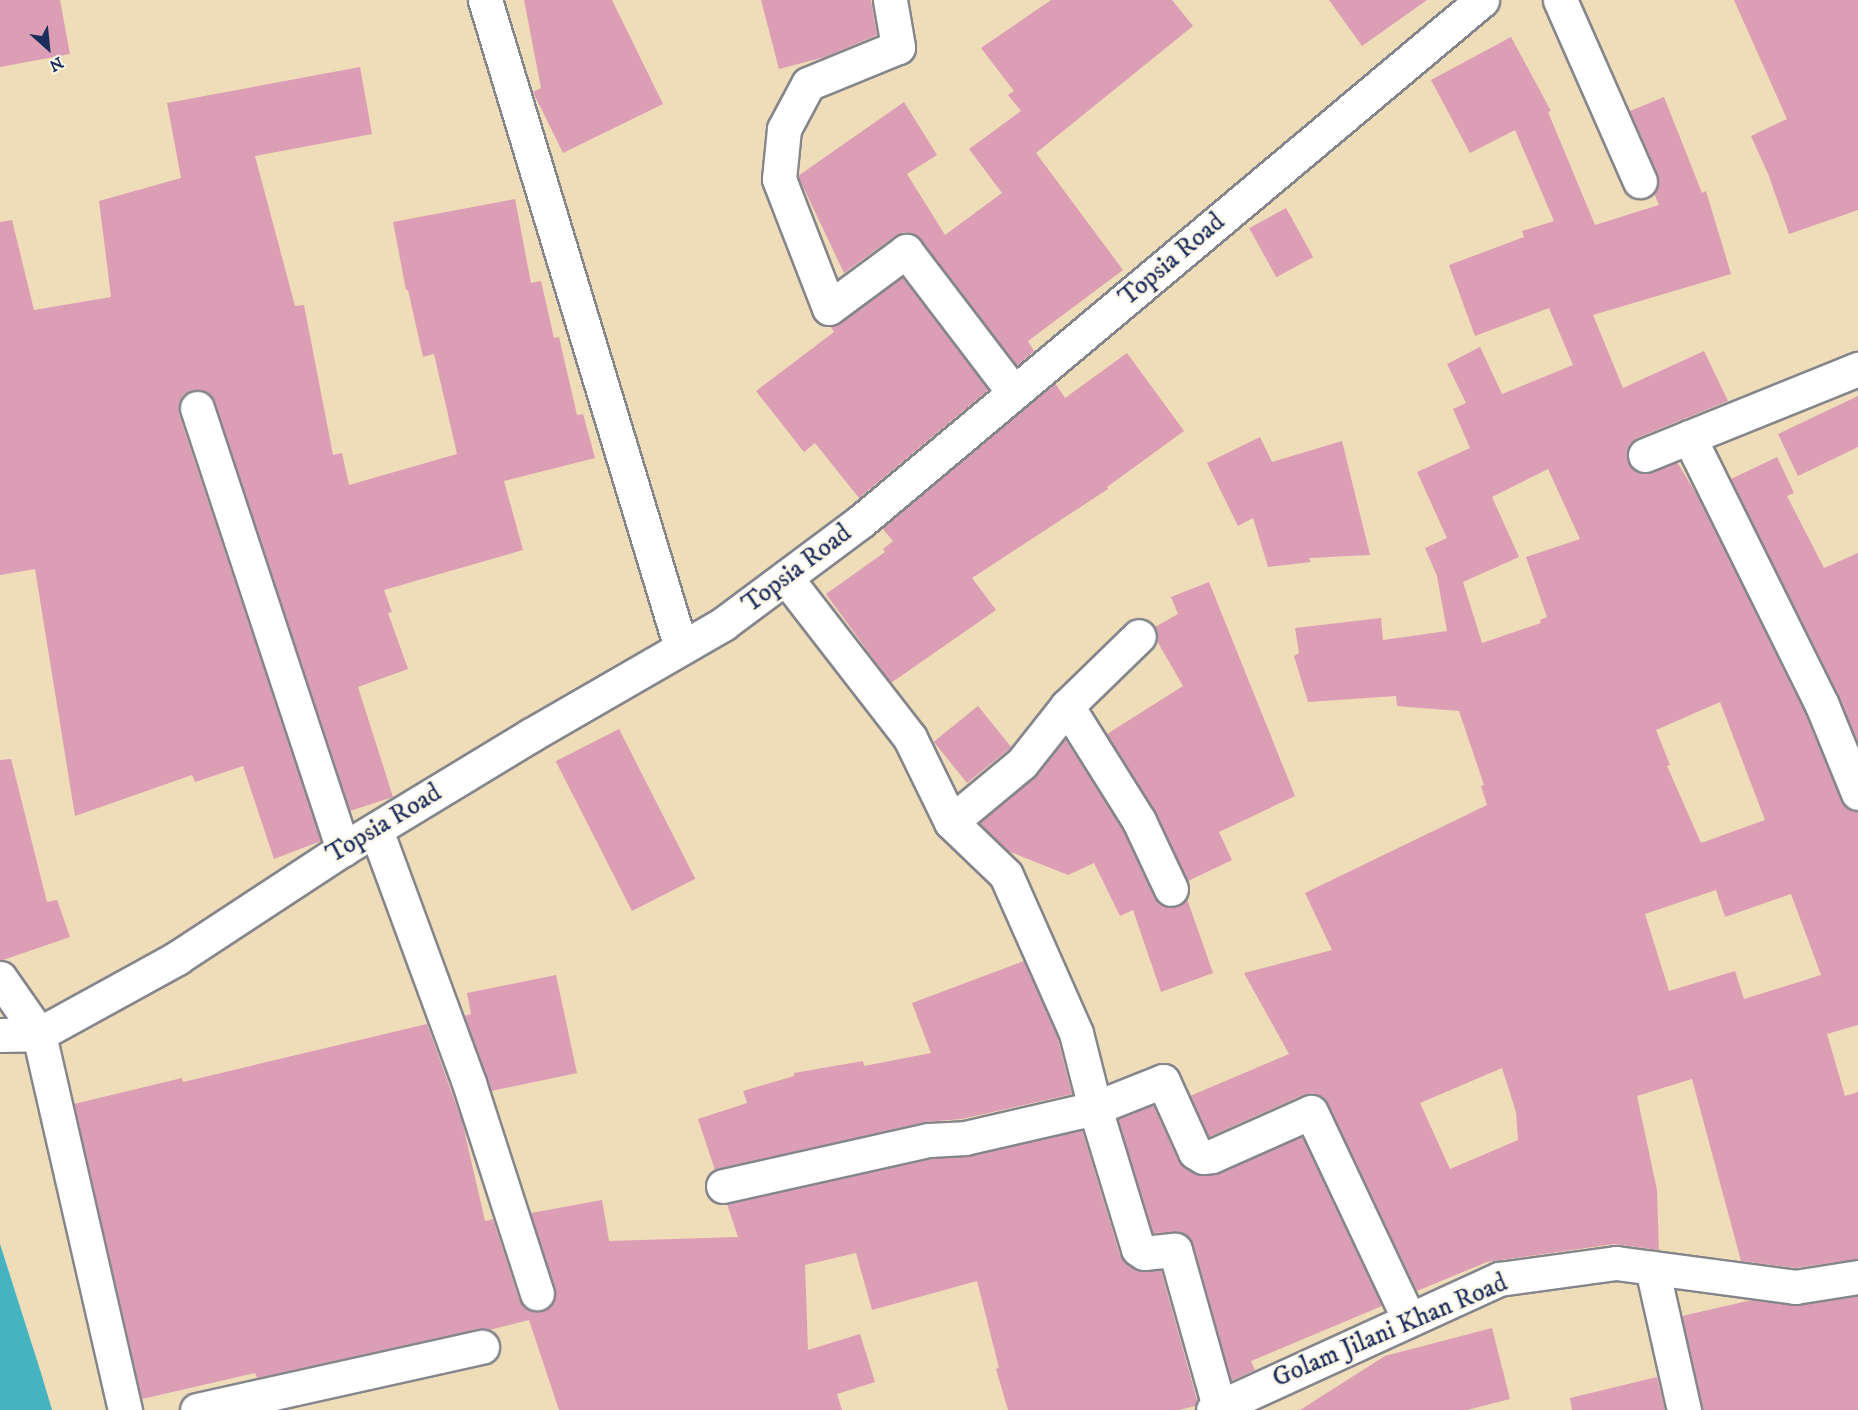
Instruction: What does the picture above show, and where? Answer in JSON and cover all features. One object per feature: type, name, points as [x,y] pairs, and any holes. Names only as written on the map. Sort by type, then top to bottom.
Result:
[{"type":"street","points":[[485,0],[681,648]]},
{"type":"street","points":[[890,0],[898,47],[808,84],[784,129],[779,179],[829,308],[906,251],[1014,393]]},
{"type":"street","name":"Topsia Road","points":[[39,1034],[177,958],[343,849],[531,735],[723,624],[860,522],[1482,0]]},
{"type":"street","points":[[1560,0],[1640,180]]},
{"type":"street","points":[[1645,455],[1858,369]]},
{"type":"street","points":[[196,408],[343,849]]},
{"type":"street","points":[[1689,437],[1822,705],[1858,793]]},
{"type":"street","points":[[786,578],[910,738],[951,822],[1006,875],[1076,1033],[1095,1108],[1138,1249],[1144,1253],[1175,1250],[1216,1408]]},
{"type":"street","points":[[951,822],[1022,763],[1067,706],[1139,636]]},
{"type":"street","points":[[1067,706],[1139,821],[1171,889]]},
{"type":"street","points":[[376,830],[469,1083],[537,1293]]},
{"type":"street","points":[[0,978],[39,1034],[124,1410]]},
{"type":"street","points":[[0,1035],[39,1034]]},
{"type":"street","points":[[723,1186],[929,1140],[965,1138],[1095,1108],[1163,1081],[1195,1152],[1203,1157],[1212,1156],[1311,1112],[1409,1319]]},
{"type":"street","name":"Golam Jilani Khan Road","points":[[1216,1408],[1499,1278],[1616,1263],[1795,1287],[1858,1277]]},
{"type":"street","points":[[1652,1268],[1684,1410]]},
{"type":"street","points":[[196,1410],[482,1347]]},
{"type":"water","points":[[0,1244],[41,1373],[52,1410],[0,1410]]},
{"type":"building","points":[[0,0],[60,0],[70,54],[0,67]]},
{"type":"building","points":[[524,0],[612,0],[663,104],[563,153],[533,92],[541,88]]},
{"type":"building","points":[[761,0],[871,0],[877,35],[825,57],[779,69]]},
{"type":"building","points":[[1051,0],[1172,0],[1193,26],[1036,153],[1123,270],[1028,341],[1034,351],[1017,366],[921,240],[914,234],[904,232],[895,236],[844,273],[798,176],[904,102],[937,155],[907,174],[945,235],[1002,193],[969,149],[1021,111],[1008,95],[1014,91],[981,48]]},
{"type":"building","points":[[1329,0],[1427,0],[1362,46]]},
{"type":"building","points":[[1734,0],[1858,0],[1858,210],[1789,234],[1769,176],[1751,136],[1787,119]]},
{"type":"building","points":[[1511,37],[1551,111],[1548,112],[1595,225],[1659,205],[1654,193],[1659,184],[1657,173],[1630,111],[1664,97],[1702,193],[1706,191],[1731,274],[1593,315],[1623,388],[1704,351],[1728,401],[1637,438],[1630,444],[1627,461],[1633,469],[1643,474],[1677,462],[1697,495],[1805,713],[1841,800],[1847,808],[1858,811],[1858,1025],[1827,1034],[1845,1096],[1858,1092],[1858,1259],[1795,1268],[1741,1261],[1692,1079],[1637,1096],[1657,1190],[1659,1250],[1614,1244],[1487,1262],[1417,1291],[1328,1104],[1322,1097],[1313,1093],[1303,1095],[1209,1137],[1190,1096],[1289,1054],[1244,973],[1332,950],[1305,893],[1487,805],[1481,786],[1484,785],[1459,711],[1397,706],[1396,696],[1308,702],[1294,656],[1299,653],[1295,628],[1381,618],[1383,640],[1447,631],[1437,576],[1425,548],[1447,538],[1417,472],[1470,448],[1453,409],[1466,403],[1447,364],[1480,347],[1502,394],[1573,365],[1549,308],[1475,336],[1449,265],[1524,237],[1522,231],[1554,221],[1515,130],[1470,153],[1431,80]],"holes":[[[1548,469],[1580,539],[1526,557],[1547,617],[1540,620],[1541,623],[1482,643],[1463,582],[1519,557],[1492,497]],[[1720,702],[1765,820],[1701,843],[1667,766],[1670,765],[1656,730]],[[1716,890],[1725,917],[1791,894],[1821,975],[1744,999],[1735,971],[1669,991],[1645,914]],[[1502,1068],[1516,1112],[1518,1140],[1450,1169],[1420,1103]]]},
{"type":"building","points":[[360,67],[372,134],[255,156],[295,306],[304,305],[333,455],[342,453],[349,485],[457,454],[434,354],[423,357],[408,290],[406,290],[393,222],[515,199],[531,283],[541,281],[554,338],[559,337],[577,415],[583,414],[595,458],[504,481],[523,550],[384,590],[392,612],[388,613],[408,669],[358,687],[393,797],[350,811],[215,402],[210,394],[201,390],[192,390],[183,395],[179,404],[179,414],[321,841],[274,859],[243,766],[195,782],[192,775],[75,816],[35,569],[0,575],[0,222],[12,220],[34,310],[111,297],[99,201],[181,178],[167,103]]},
{"type":"building","points":[[1286,208],[1313,257],[1276,277],[1249,228]]},
{"type":"building","points":[[902,277],[988,390],[859,498],[815,443],[804,452],[756,391],[834,332],[830,326],[840,323]]},
{"type":"building","points":[[1127,353],[1184,431],[1107,487],[1108,489],[972,578],[996,610],[891,683],[826,594],[885,552],[883,549],[893,541],[882,528],[1055,383],[1065,398]]},
{"type":"building","points":[[1858,396],[1858,447],[1798,476],[1778,434]]},
{"type":"building","points":[[1260,437],[1272,462],[1342,441],[1370,555],[1309,558],[1311,562],[1268,567],[1253,518],[1238,526],[1207,463]]},
{"type":"building","points":[[1777,457],[1794,493],[1787,496],[1824,568],[1858,553],[1858,743],[1839,697],[1731,479]]},
{"type":"building","points":[[1209,582],[1295,796],[1219,832],[1232,860],[1188,881],[1155,811],[1107,734],[1183,686],[1157,641],[1155,627],[1178,614],[1171,597]]},
{"type":"building","points":[[978,706],[1011,747],[967,783],[934,742]]},
{"type":"building","points":[[619,729],[695,879],[632,911],[556,761]]},
{"type":"building","points":[[1065,739],[1123,830],[1154,897],[1161,905],[1170,908],[1179,906],[1187,899],[1213,973],[1161,992],[1133,910],[1120,916],[1094,863],[1068,875],[1008,851],[979,823],[1034,777]]},
{"type":"building","points":[[11,759],[47,902],[57,900],[70,937],[0,960],[0,760]]},
{"type":"building","points":[[1024,961],[1058,1039],[1072,1094],[962,1119],[925,1122],[715,1170],[698,1119],[747,1103],[743,1091],[794,1076],[794,1073],[863,1061],[864,1066],[931,1053],[912,1003]]},
{"type":"building","points":[[556,975],[577,1073],[491,1091],[464,1016],[471,1014],[467,993]]},
{"type":"building","points":[[427,1024],[462,1121],[485,1221],[493,1219],[519,1299],[524,1306],[533,1311],[542,1311],[550,1306],[555,1296],[531,1213],[602,1200],[609,1241],[738,1237],[727,1204],[932,1159],[969,1156],[1082,1130],[1120,1255],[1134,1269],[1146,1272],[1161,1270],[1197,1400],[1195,1406],[1179,1410],[1008,1410],[996,1369],[999,1368],[977,1281],[872,1310],[856,1253],[805,1265],[808,1350],[860,1334],[875,1382],[837,1394],[842,1410],[559,1410],[529,1320],[489,1330],[478,1329],[257,1378],[255,1373],[142,1399],[74,1104],[182,1078],[183,1082]]},
{"type":"building","points":[[1153,1105],[1178,1160],[1193,1173],[1204,1176],[1220,1173],[1302,1137],[1382,1306],[1251,1361],[1255,1370],[1231,1381],[1193,1244],[1181,1232],[1153,1233],[1118,1119]]},
{"type":"building","points":[[1858,1296],[1858,1410],[1702,1410],[1682,1316],[1752,1300],[1798,1306]]},
{"type":"building","points":[[1492,1328],[1510,1399],[1467,1410],[1300,1410],[1385,1356]]},
{"type":"building","points":[[1657,1377],[1665,1410],[1572,1410],[1570,1398]]}]
